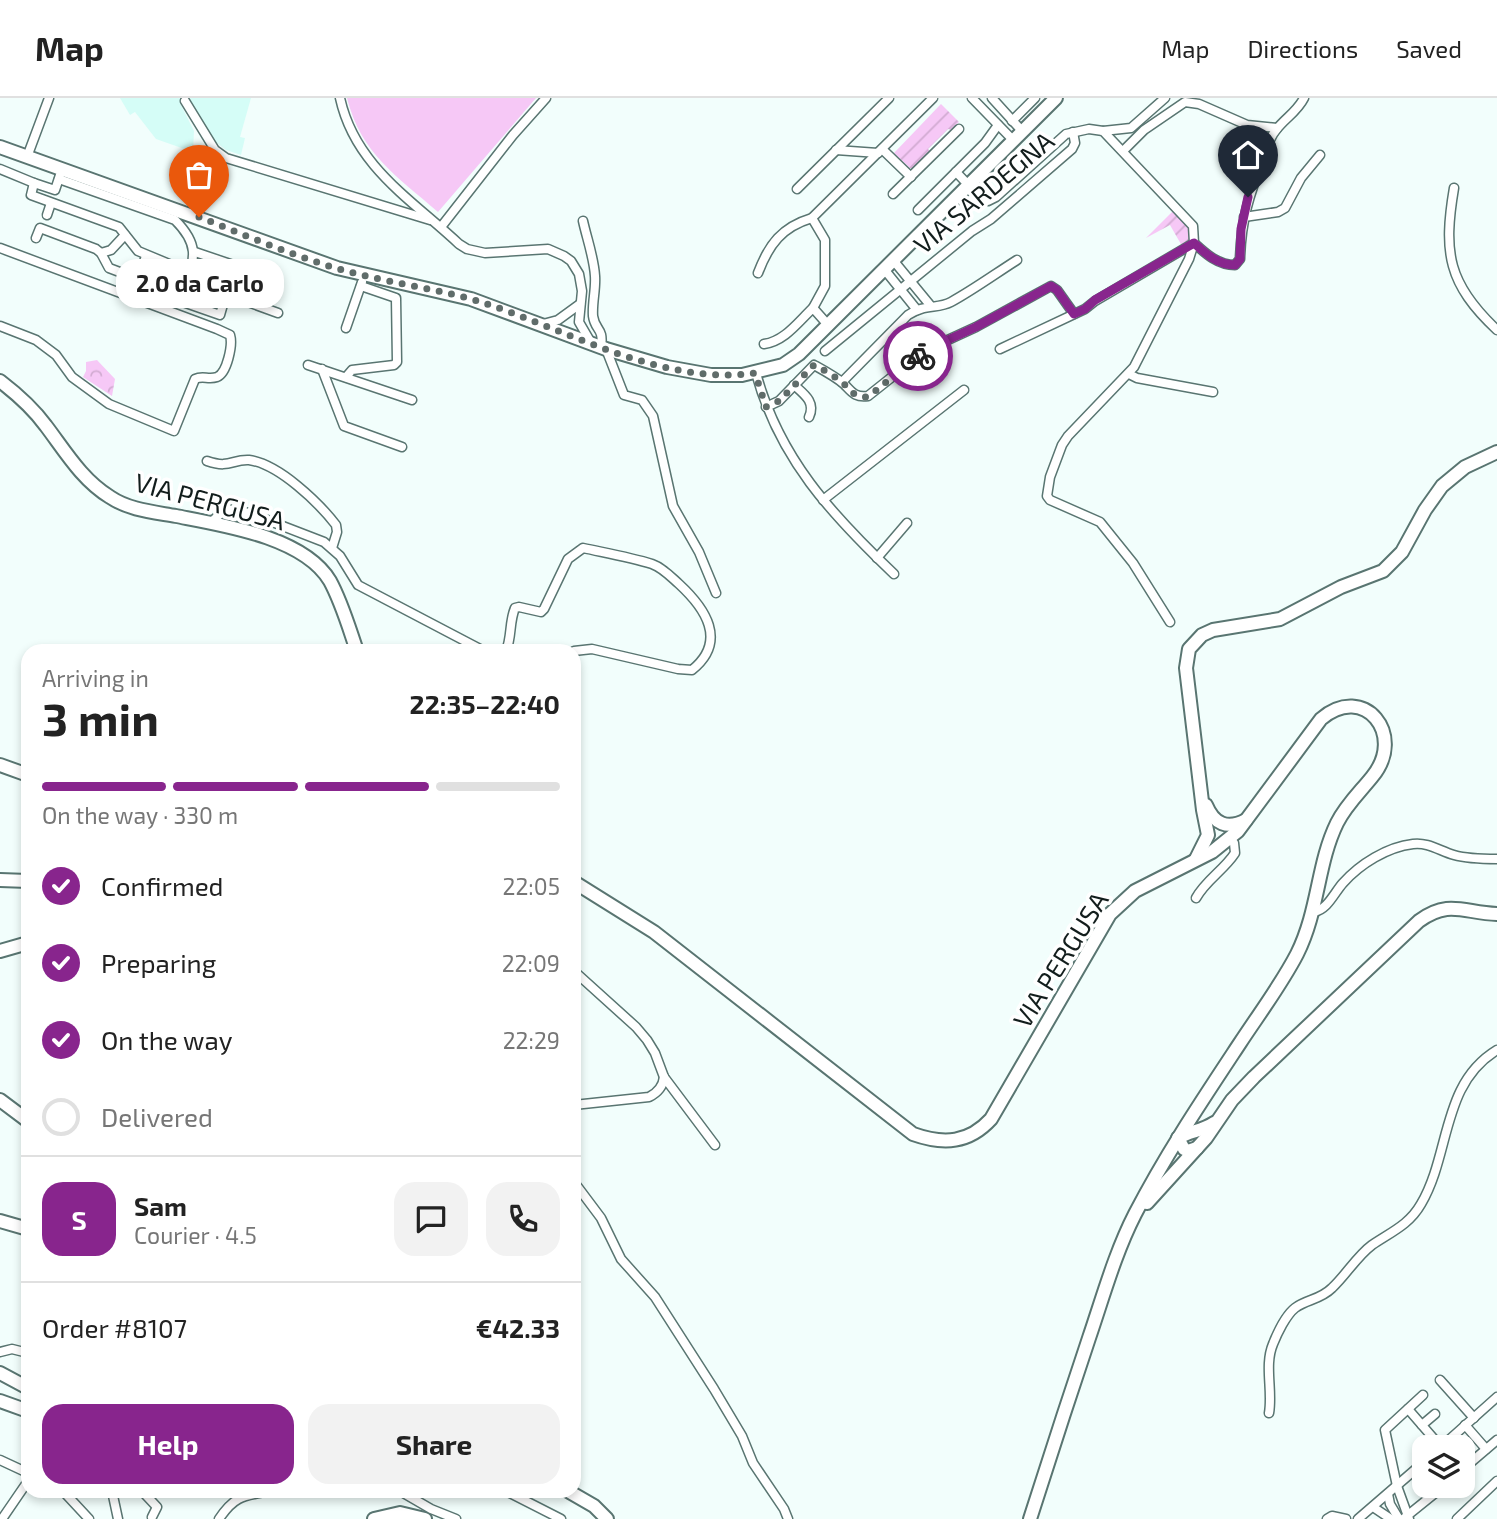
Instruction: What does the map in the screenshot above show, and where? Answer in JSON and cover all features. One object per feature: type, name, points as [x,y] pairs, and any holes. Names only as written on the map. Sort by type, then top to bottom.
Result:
[{"type":"main road","points":[[0,147],[60,174],[337,268],[363,281],[471,299],[600,346],[695,373],[727,375],[755,373],[790,362],[1056,98]]},
{"type":"main road","name":"VIA PERGUSA","points":[[0,381],[32,409],[85,477],[112,499],[135,508],[211,523],[297,549],[320,567],[338,597],[355,644]]},
{"type":"main road","points":[[1226,841],[1211,824],[1202,795],[1186,668],[1186,658],[1193,643],[1213,630],[1280,619],[1341,587],[1383,571],[1402,552],[1442,486],[1465,467],[1497,452]]},
{"type":"main road","name":"VIA PERGUSA","points":[[581,886],[654,932],[913,1134],[949,1142],[971,1136],[991,1119],[1110,914],[1135,891],[1194,861],[1226,841],[1250,818],[1303,743],[1331,711],[1350,706],[1361,708],[1380,723],[1386,743],[1381,766],[1344,810],[1336,824],[1328,846],[1314,912],[1289,969],[1178,1138],[1134,1218],[1110,1275],[1030,1519]]},
{"type":"main road","points":[[0,765],[21,772]]},
{"type":"main road","points":[[1211,824],[1232,826],[1250,818]]},
{"type":"main road","points":[[1194,861],[1202,849],[1211,824]]},
{"type":"main road","points":[[0,880],[21,881]]},
{"type":"main road","points":[[1197,1148],[1188,1151],[1184,1149],[1178,1138],[1185,1133],[1200,1131],[1217,1120],[1254,1077],[1433,911],[1451,908],[1497,914]]},
{"type":"main road","points":[[0,951],[21,945]]},
{"type":"main road","points":[[0,1100],[21,1116]]},
{"type":"main road","points":[[1196,1110],[1201,1121],[1217,1120]]},
{"type":"main road","points":[[1134,1218],[1214,1129],[1217,1120]]},
{"type":"main road","points":[[0,1221],[21,1227]]},
{"type":"main road","points":[[0,1373],[21,1384]]},
{"type":"main road","points":[[0,1401],[21,1408]]},
{"type":"main road","points":[[580,1498],[594,1506],[607,1519]]},
{"type":"main road","points":[[374,1519],[400,1513],[425,1519]]},
{"type":"street","points":[[27,157],[49,98]]},
{"type":"street","points":[[340,98],[350,130],[372,164],[459,244],[477,251],[548,249],[571,261],[579,274],[582,291],[579,322],[600,346],[624,395],[642,400],[653,416],[673,506],[699,552],[716,593]]},
{"type":"street","points":[[441,227],[513,135],[546,98]]},
{"type":"street","points":[[797,189],[889,98]]},
{"type":"street","points":[[758,273],[765,255],[786,229],[812,218],[933,98]]},
{"type":"street","points":[[972,98],[997,124],[1017,136]]},
{"type":"street","points":[[992,98],[1012,121],[1017,136]]},
{"type":"street","points":[[1012,121],[1035,98]]},
{"type":"street","name":"VIA SARDEGNA","points":[[968,184],[985,201],[992,199],[1057,141],[1073,132],[1131,128],[1165,98]]},
{"type":"street","points":[[1194,243],[1224,265],[1235,265],[1240,259],[1241,229],[1257,173],[1277,128],[1298,110],[1304,98]]},
{"type":"street","points":[[185,101],[215,150],[226,158],[433,221]]},
{"type":"street","points":[[1122,151],[1144,130],[1185,102],[1199,104],[1247,125],[1277,128]]},
{"type":"street","points":[[918,210],[985,143],[1005,113]]},
{"type":"street","points":[[893,194],[959,129]]},
{"type":"street","points":[[1103,131],[1193,226],[1194,243],[1189,259],[1129,374],[1068,436],[1056,460],[1047,496],[1049,500],[1100,522],[1133,563],[1170,622]]},
{"type":"street","name":"VIA SARDEGNA","points":[[825,351],[910,280],[991,219],[1072,149],[1075,143],[1073,132]]},
{"type":"street","points":[[836,150],[880,151],[911,177]]},
{"type":"street","points":[[1244,217],[1278,212],[1285,208],[1301,178],[1320,155]]},
{"type":"street","points":[[0,169],[55,190],[60,174],[175,220],[189,234],[195,252],[180,300],[219,315],[226,295]]},
{"type":"street","points":[[956,172],[968,184]]},
{"type":"street","points":[[34,183],[31,195],[119,227],[138,251],[174,266]]},
{"type":"street","points":[[1454,188],[1449,228],[1451,263],[1466,298],[1497,330]]},
{"type":"street","points":[[47,215],[51,203]]},
{"type":"street","points":[[764,344],[774,342],[788,333],[813,308],[825,286],[825,240],[812,218]]},
{"type":"street","points":[[583,221],[595,276],[593,314],[603,336],[600,346]]},
{"type":"street","points":[[36,238],[40,228],[102,253],[111,250],[125,235]]},
{"type":"street","points":[[1000,348],[1085,309],[1095,300],[1194,243]]},
{"type":"street","points":[[0,249],[217,329],[230,335],[233,346],[222,374],[218,377],[204,376],[195,379],[174,431],[109,404],[72,377],[56,355],[36,340],[0,326]]},
{"type":"street","points":[[195,252],[254,272]]},
{"type":"street","points":[[102,253],[109,268],[138,279],[146,256]]},
{"type":"street","points":[[842,382],[916,310],[948,304],[1017,260]]},
{"type":"street","points":[[888,265],[910,280],[930,306]]},
{"type":"street","points":[[888,265],[916,310]]},
{"type":"street","points":[[187,280],[278,313]]},
{"type":"street","points":[[345,328],[363,281],[397,299],[397,362],[394,365],[352,370],[346,377]]},
{"type":"street","points":[[766,407],[779,401],[814,365],[842,382],[852,393],[868,397],[926,350],[976,327],[1051,286],[1074,314]]},
{"type":"street","points":[[542,324],[564,317],[579,304]]},
{"type":"street","points":[[813,308],[829,326]]},
{"type":"street","points":[[564,317],[566,333]]},
{"type":"street","points":[[566,333],[579,322]]},
{"type":"street","points":[[308,365],[412,400]]},
{"type":"street","points":[[322,369],[344,426],[402,447]]},
{"type":"street","points":[[755,373],[766,407],[790,454],[832,513],[894,574]]},
{"type":"street","points":[[1129,374],[1137,378],[1213,392]]},
{"type":"street","points":[[794,385],[811,404],[809,417]]},
{"type":"street","points":[[824,500],[964,390]]},
{"type":"street","points":[[207,461],[225,466],[250,460],[292,481],[336,525],[337,532],[332,548]]},
{"type":"street","points":[[211,523],[226,509],[249,513],[300,531],[332,548],[358,585],[471,644]]},
{"type":"street","points":[[877,558],[908,523]]},
{"type":"street","points":[[508,644],[514,608],[541,612],[568,559],[583,548],[664,570],[700,606],[706,615],[710,634],[708,652],[692,670],[592,649],[581,650]]},
{"type":"street","points":[[1195,898],[1203,885],[1229,862],[1235,853],[1234,843],[1226,841]]},
{"type":"street","points":[[1314,912],[1325,907],[1342,884],[1364,864],[1381,854],[1410,844],[1428,845],[1457,855],[1497,859]]},
{"type":"street","points":[[581,977],[636,1027],[655,1053],[664,1077],[715,1145]]},
{"type":"street","points":[[1269,1413],[1270,1354],[1289,1314],[1299,1306],[1319,1299],[1332,1289],[1371,1245],[1402,1227],[1420,1207],[1462,1084],[1475,1066],[1497,1050]]},
{"type":"street","points":[[581,1104],[649,1097],[656,1094],[664,1077]]},
{"type":"street","points":[[581,1191],[601,1217],[621,1259],[655,1297],[714,1389],[742,1436],[753,1463],[788,1519]]},
{"type":"street","points":[[0,1352],[12,1349],[21,1351]]},
{"type":"street","points":[[1440,1380],[1474,1418]]},
{"type":"street","points":[[1405,1518],[1385,1430],[1423,1395]]},
{"type":"street","points":[[1454,1435],[1493,1400],[1497,1412]]},
{"type":"street","points":[[1408,1409],[1431,1435]]},
{"type":"street","points":[[1422,1425],[1435,1414]]},
{"type":"street","points":[[1465,1425],[1486,1449]]},
{"type":"street","points":[[1475,1459],[1497,1440]]},
{"type":"street","points":[[0,1460],[21,1470]]},
{"type":"street","points":[[1358,1519],[1412,1473]]},
{"type":"street","points":[[1457,1519],[1497,1480]]},
{"type":"street","points":[[2,1519],[21,1491]]},
{"type":"street","points":[[1388,1494],[1390,1504],[1405,1518]]},
{"type":"street","points":[[70,1498],[89,1519]]},
{"type":"street","points":[[113,1498],[118,1519]]},
{"type":"street","points":[[149,1498],[157,1507],[152,1518]]},
{"type":"street","points":[[219,1519],[235,1498]]},
{"type":"street","points":[[412,1498],[456,1519]]},
{"type":"street","points":[[520,1498],[561,1519]]},
{"type":"street","points":[[1405,1518],[1429,1498]]},
{"type":"street","points":[[1373,1507],[1391,1519]]},
{"type":"street","points":[[1327,1519],[1332,1516],[1346,1519]]},
{"type":"shaded area","points":[[120,98],[187,98],[180,103],[194,131],[193,152],[156,139],[135,112],[130,115]]},
{"type":"shaded area","points":[[188,98],[251,98],[240,137],[245,138],[241,155],[226,150],[216,142]]},
{"type":"green space","points":[[347,98],[536,98],[438,212],[395,175],[371,149],[353,118]]},
{"type":"green space","points":[[941,104],[959,122],[951,130],[948,129],[928,149],[930,151],[910,168],[894,153]]},
{"type":"green space","points":[[1174,210],[1189,227],[1189,242],[1182,246],[1170,225],[1146,238]]},
{"type":"green space","points":[[97,360],[115,379],[112,396],[83,377],[86,362]]},
{"type":"way so far","points":[[199,217],[337,268],[471,299],[623,355],[695,373],[755,373],[766,407],[779,401],[814,365],[842,382],[852,393],[868,397],[918,356]]},
{"type":"place","name":"2.0 da Carlo","points":[[199,217]]},
{"type":"route","points":[[918,356],[1051,286],[1074,314],[1194,243],[1224,265],[1235,265],[1240,259],[1241,229],[1248,197]]}]
